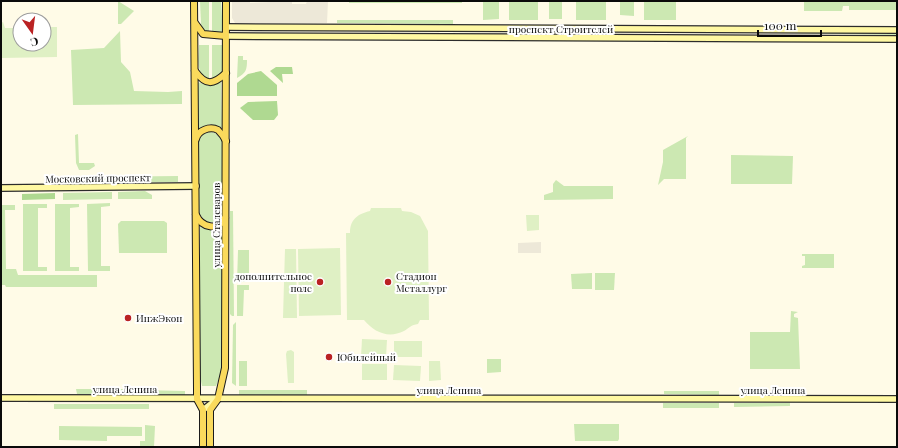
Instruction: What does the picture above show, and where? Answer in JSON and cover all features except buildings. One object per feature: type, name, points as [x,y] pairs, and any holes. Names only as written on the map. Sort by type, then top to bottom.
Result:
[{"type":"main road","name":"улица Сталеваров","points":[[194,1],[197,399],[203,410],[203,447]]},
{"type":"main road","name":"улица Сталеваров","points":[[210,447],[210,410],[218,399],[225,368],[226,1]]},
{"type":"main road","points":[[195,22],[204,34],[226,36]]},
{"type":"main road","name":"проспект Строителей","points":[[226,27],[897,30]]},
{"type":"main road","name":"проспект Строителей","points":[[226,36],[897,39]]},
{"type":"main road","points":[[195,71],[202,80],[210,83],[218,80],[226,72]]},
{"type":"main road","points":[[195,141],[197,135],[201,131],[210,128],[218,130],[226,141]]},
{"type":"main road","name":"Московский проспект","points":[[1,188],[196,186]]},
{"type":"main road","points":[[196,215],[202,224],[210,227],[218,226],[226,217]]},
{"type":"main road","name":"улица Ленина","points":[[1,398],[897,399]]},
{"type":"main road","points":[[203,410],[218,399]]},
{"type":"green space","points":[[118,1],[134,11],[121,24],[118,24]]},
{"type":"green space","points":[[200,1],[209,1],[209,34],[203,31],[201,24]]},
{"type":"green space","points":[[212,1],[221,1],[223,34],[212,34]]},
{"type":"green space","points":[[349,1],[462,1],[462,3],[349,3]]},
{"type":"green space","points":[[483,1],[499,1],[499,19],[483,20]]},
{"type":"green space","points":[[509,1],[538,1],[538,20],[509,20]]},
{"type":"green space","points":[[549,1],[562,1],[562,19],[549,19]]},
{"type":"green space","points":[[576,1],[606,1],[606,20],[576,20]]},
{"type":"green space","points":[[620,1],[634,1],[634,16],[620,15]]},
{"type":"green space","points":[[644,1],[676,1],[676,20],[644,20]]},
{"type":"green space","points":[[804,1],[897,1],[897,10],[849,10],[849,6],[843,6],[842,11],[804,11]]},
{"type":"green space","points":[[337,20],[453,20],[453,24],[337,23]]},
{"type":"green space","points":[[3,22],[5,28],[12,28],[12,52],[52,52],[52,27],[57,27],[57,57],[1,58],[1,23]]},
{"type":"green space","points":[[731,30],[897,31],[897,35],[731,32]]},
{"type":"green space","points":[[120,31],[121,62],[130,72],[134,91],[182,91],[182,104],[73,105],[71,50],[104,48]]},
{"type":"green space","points":[[199,45],[209,45],[209,80],[200,70],[198,60]]},
{"type":"green space","points":[[212,45],[223,45],[223,72],[212,80]]},
{"type":"green space","points":[[238,56],[243,56],[243,60],[247,60],[247,63],[244,73],[237,78]]},
{"type":"green space","points":[[276,67],[292,67],[293,74],[282,74],[283,83],[270,71]]},
{"type":"green space","points":[[261,71],[277,85],[277,96],[237,96],[237,83],[248,74]]},
{"type":"green space","points":[[221,81],[222,128],[210,124],[198,129],[197,82],[210,86]]},
{"type":"green space","points":[[277,101],[278,115],[274,120],[253,120],[240,108],[248,102]]},
{"type":"green space","points":[[210,132],[215,133],[223,141],[223,217],[217,221],[206,222],[198,212],[198,142],[203,134]]},
{"type":"green space","points":[[78,134],[79,163],[94,163],[95,166],[89,170],[79,170],[76,163],[75,135]]},
{"type":"green space","points":[[688,136],[686,138],[686,179],[664,179],[658,185],[663,162],[663,150]]},
{"type":"green space","points":[[731,155],[793,156],[792,184],[731,184]]},
{"type":"green space","points":[[178,176],[178,182],[79,184],[79,180],[87,177]]},
{"type":"green space","points":[[556,180],[564,186],[613,186],[613,199],[544,200],[544,195],[553,192],[553,184]]},
{"type":"green space","points":[[145,191],[152,195],[152,199],[118,199],[118,192]]},
{"type":"green space","points":[[112,192],[112,199],[63,200],[63,193]]},
{"type":"green space","points":[[55,193],[55,199],[22,200],[22,194]]},
{"type":"green space","points":[[110,203],[110,206],[101,207],[101,266],[110,266],[110,271],[88,271],[87,204]]},
{"type":"green space","points":[[23,204],[47,204],[47,208],[38,208],[38,267],[47,267],[47,271],[23,271]]},
{"type":"green space","points":[[55,204],[79,204],[79,207],[70,208],[70,267],[79,267],[79,271],[55,271]]},
{"type":"green space","points":[[1,205],[15,205],[15,210],[5,210],[6,269],[16,269],[18,275],[97,275],[97,287],[6,287],[5,285],[1,285]]},
{"type":"green space","name":"Стадион Металлург","points":[[371,208],[401,208],[402,211],[411,212],[420,216],[428,231],[429,320],[420,320],[418,324],[398,333],[382,333],[372,328],[364,320],[347,320],[346,233],[350,233],[351,224],[358,216],[370,211]]},
{"type":"green space","points":[[230,211],[233,211],[234,316],[230,314]]},
{"type":"green space","points":[[526,215],[539,215],[539,230],[527,231]]},
{"type":"green space","points":[[121,221],[164,221],[167,223],[167,253],[119,253],[118,224]]},
{"type":"green space","points":[[200,227],[218,232],[222,236],[223,369],[216,386],[202,386],[200,376]]},
{"type":"green space","name":"дополнительное поле","points":[[340,248],[341,315],[299,316],[298,249]]},
{"type":"green space","points":[[285,249],[296,249],[297,318],[283,318]]},
{"type":"green space","points":[[238,250],[249,250],[249,282],[237,282]]},
{"type":"green space","points":[[802,254],[834,254],[834,268],[802,268],[802,266],[805,265],[805,256],[802,256]]},
{"type":"green space","points":[[592,273],[592,289],[572,289],[571,274]]},
{"type":"green space","points":[[595,273],[615,273],[614,290],[595,290]]},
{"type":"green space","points":[[237,285],[249,285],[249,290],[244,290],[243,316],[237,316]]},
{"type":"green space","points":[[791,311],[798,312],[794,314],[794,317],[798,318],[800,369],[750,369],[750,332],[790,332]]},
{"type":"green space","points":[[236,322],[236,386],[232,383],[233,325]]},
{"type":"green space","points":[[362,339],[387,340],[386,357],[361,357]]},
{"type":"green space","points":[[394,341],[422,341],[422,357],[394,357]]},
{"type":"green space","points":[[291,350],[294,352],[294,383],[288,383],[286,354],[287,351]]},
{"type":"green space","points":[[487,359],[501,359],[501,372],[487,373]]},
{"type":"green space","points":[[239,361],[247,361],[247,386],[239,386]]},
{"type":"green space","points":[[429,361],[440,361],[441,380],[429,381]]},
{"type":"green space","points":[[362,364],[387,364],[387,380],[362,380]]},
{"type":"green space","points":[[394,365],[421,366],[420,381],[393,380]]},
{"type":"green space","points":[[76,389],[129,389],[129,394],[77,394]]},
{"type":"green space","points":[[138,390],[185,391],[185,395],[138,394]]},
{"type":"green space","points":[[239,390],[307,390],[307,397],[239,397]]},
{"type":"green space","points":[[664,391],[719,391],[719,395],[664,394]]},
{"type":"green space","points":[[663,403],[719,403],[719,408],[663,408]]},
{"type":"green space","points":[[734,403],[790,403],[790,406],[734,407]]},
{"type":"green space","points":[[54,404],[149,404],[149,409],[54,409]]},
{"type":"green space","points":[[574,424],[619,424],[619,439],[618,441],[575,441]]},
{"type":"green space","points":[[145,425],[155,426],[154,447],[140,447],[140,441],[145,441]]},
{"type":"green space","points":[[59,426],[142,427],[142,436],[107,436],[107,441],[59,440]]},
{"type":"shaded area","points":[[250,1],[250,3],[292,1],[292,4],[306,4],[307,1],[328,1],[327,23],[235,23],[232,18],[232,2]]},
{"type":"shaded area","points":[[541,242],[541,253],[518,253],[518,243]]},
{"type":"place","name":"дополнительное поле","points":[[320,282]]},
{"type":"place","name":"Стадион Металлург","points":[[388,282]]},
{"type":"place","name":"ИнжЭкон","points":[[128,318]]},
{"type":"place","name":"Юбилейный","points":[[329,357]]}]
